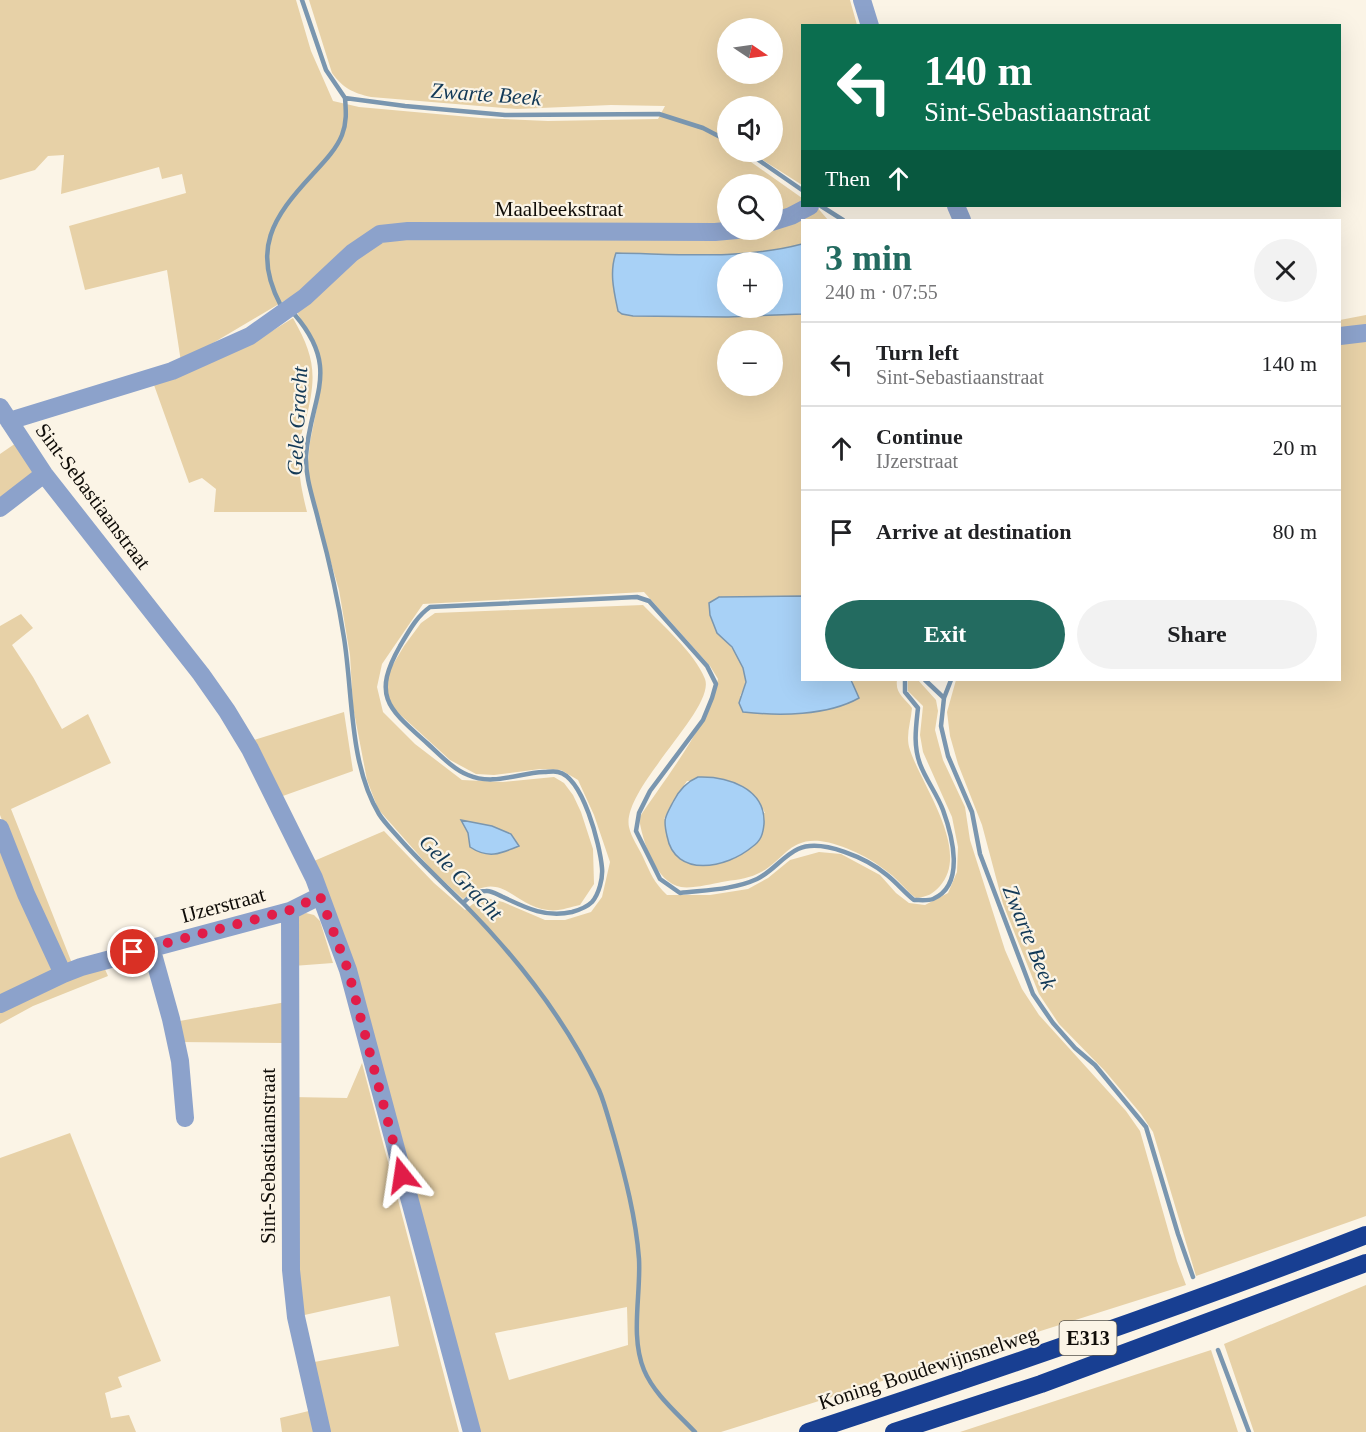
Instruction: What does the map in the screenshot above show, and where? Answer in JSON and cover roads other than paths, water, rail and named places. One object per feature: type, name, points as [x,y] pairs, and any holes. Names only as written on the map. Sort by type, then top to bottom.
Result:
[{"type":"highway","name":"Koning Boudewijnsnelweg","points":[[808,1432],[1033,1358],[1273,1272],[1366,1235]]},
{"type":"highway","name":"E313","points":[[894,1432],[1041,1384],[1366,1263]]},
{"type":"street","points":[[862,0],[869,24]]},
{"type":"street","points":[[783,219],[808,207]]},
{"type":"street","name":"Maalbeekstraat","points":[[380,234],[408,231],[717,232]]},
{"type":"street","name":"Sint-Sebastiaanstraat","points":[[380,234],[352,253],[305,297],[250,336],[171,372],[5,414],[44,474],[201,674],[227,711],[283,812],[314,878],[348,970],[472,1432]]},
{"type":"street","points":[[1341,336],[1366,333]]},
{"type":"street","points":[[0,508],[44,474]]},
{"type":"street","points":[[0,828],[26,894],[63,974]]},
{"type":"street","points":[[290,910],[320,896]]},
{"type":"street","name":"Sint-Sebastiaanstraat","points":[[290,910],[291,1270],[297,1317],[322,1432]]},
{"type":"street","name":"IJzerstraat","points":[[0,1004],[63,974],[151,947],[290,910]]},
{"type":"street","points":[[151,947],[180,1061],[185,1118]]},
{"type":"water","points":[[801,244],[801,314],[783,315],[783,252],[756,252]]},
{"type":"water","points":[[616,253],[717,255],[717,317],[633,316],[618,311],[613,275]]},
{"type":"water","points":[[801,596],[801,681],[851,681],[859,698],[832,708],[802,713],[743,712],[739,703],[746,682],[743,668],[732,647],[717,633],[710,615],[709,603],[719,597]]},
{"type":"water","points":[[698,777],[732,782],[752,793],[759,801],[764,824],[761,837],[752,847],[729,860],[703,866],[680,859],[672,850],[665,822],[668,811],[680,790]]},
{"type":"water","points":[[461,820],[492,826],[511,834],[519,846],[494,854],[476,851],[470,847],[468,833]]},
{"type":"waterway","name":"Zwarte Beek","points":[[302,0],[326,70],[345,98],[505,115],[659,114],[703,128],[717,135]]},
{"type":"waterway","name":"Gele Gracht","points":[[281,306],[272,286],[268,268],[267,251],[271,235],[286,205],[329,156],[339,141],[344,130],[345,98]]},
{"type":"waterway","name":"Zwarte Beek","points":[[761,162],[801,189]]},
{"type":"waterway","name":"Zwarte Beek","points":[[823,207],[841,219]]},
{"type":"waterway","name":"Gele Gracht","points":[[295,315],[309,334],[317,352],[320,368],[320,384],[306,456],[307,473],[339,609],[357,751],[369,794],[388,826],[484,925],[522,969],[556,1015],[586,1064],[605,1107],[633,1213],[639,1259],[637,1329],[640,1357],[648,1379],[666,1403],[695,1432]]},
{"type":"waterway","points":[[463,903],[476,893],[488,891],[536,911],[553,914],[572,912],[585,907],[597,895],[602,868],[589,813],[575,786],[567,777],[558,772],[496,779],[468,775],[447,761],[394,711],[388,701],[386,690],[391,663],[413,625],[430,607],[637,597],[649,601],[707,666],[716,684],[703,720],[650,791],[639,813],[636,831],[660,879],[680,893],[748,883],[762,876],[798,849],[808,846],[832,848],[857,857],[887,875],[914,900],[931,900],[943,892],[950,883],[953,871],[954,859],[950,832],[938,798],[922,770],[918,757],[916,750],[918,708],[905,692],[905,681]]},
{"type":"waterway","points":[[926,681],[944,698]]},
{"type":"waterway","name":"Zwarte Beek","points":[[951,681],[944,698],[941,726],[948,756],[972,812],[980,854],[1033,994],[1053,1023],[1075,1048],[1095,1065],[1146,1127],[1193,1277]]},
{"type":"waterway","name":"Zwarte Beek","points":[[1218,1350],[1249,1432]]}]
